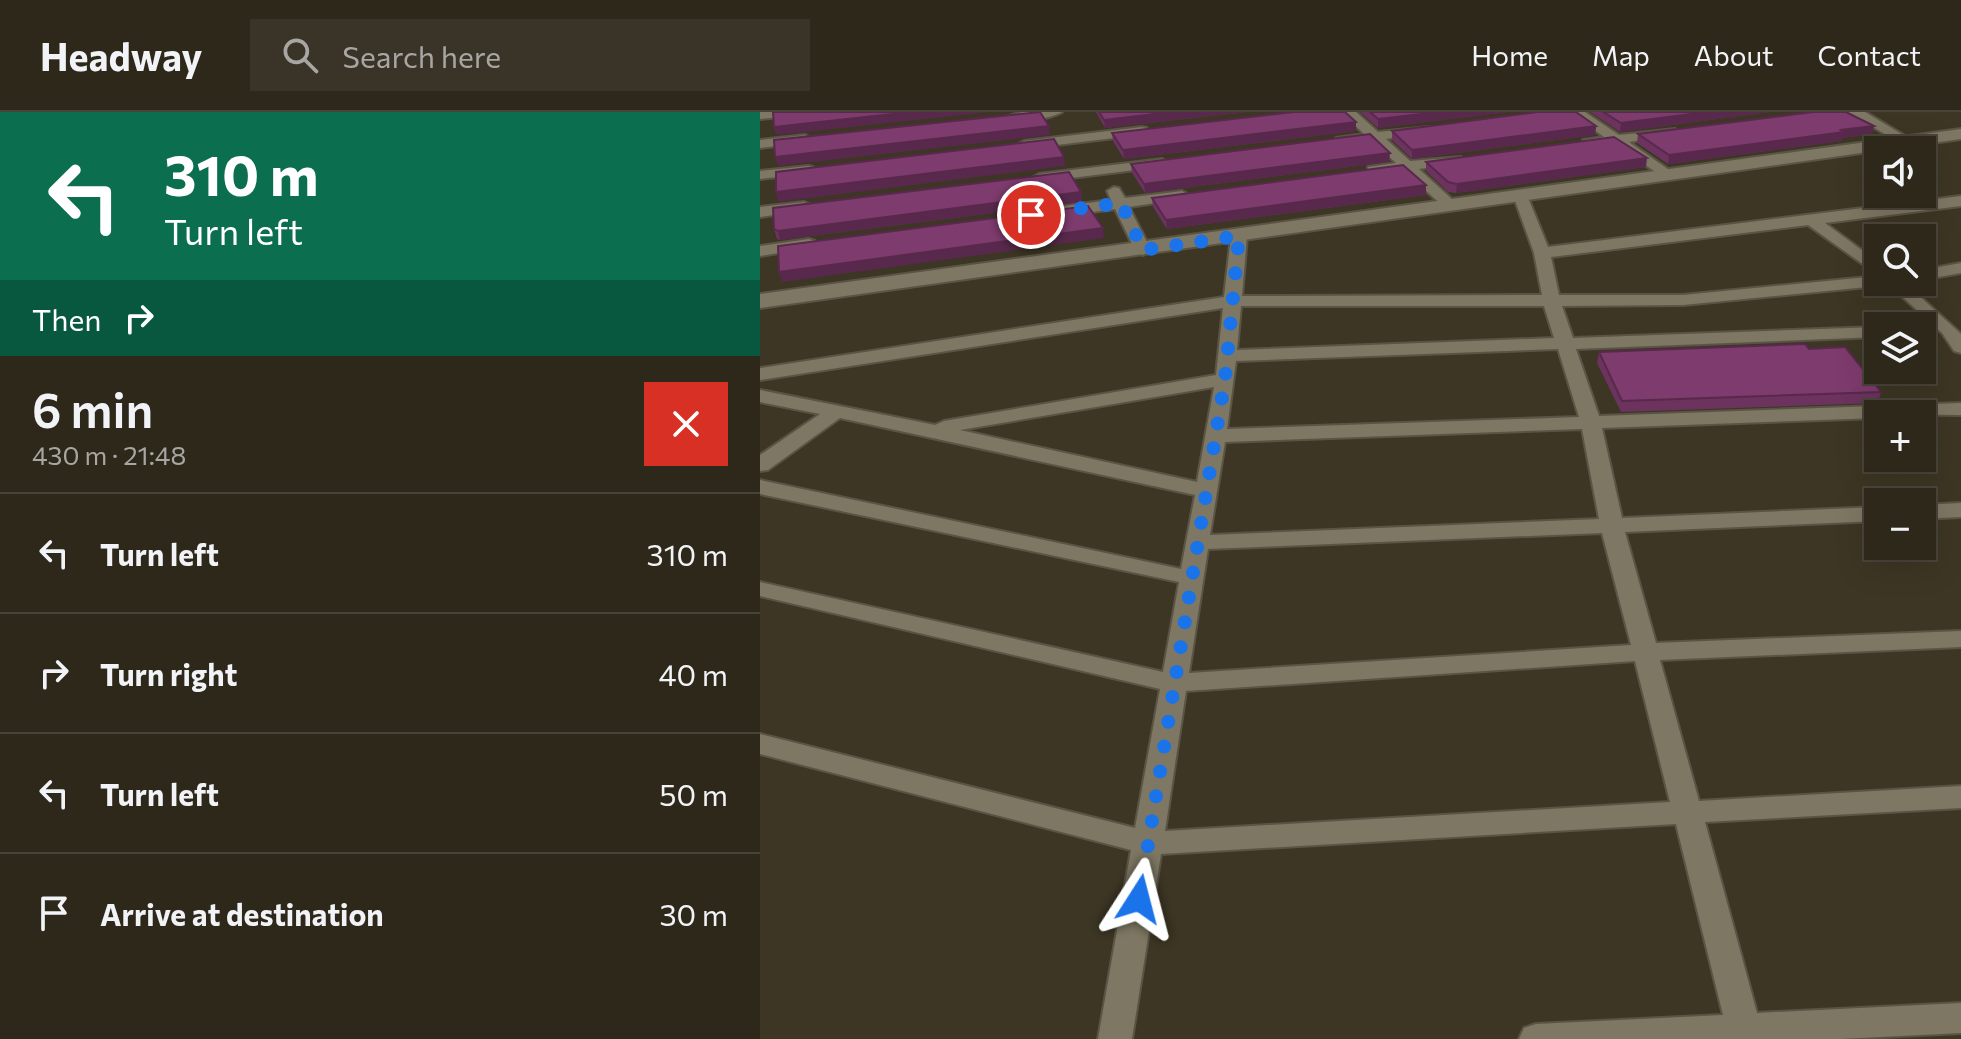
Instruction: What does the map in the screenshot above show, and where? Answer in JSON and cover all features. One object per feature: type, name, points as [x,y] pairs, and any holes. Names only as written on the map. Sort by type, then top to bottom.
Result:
[{"type":"street","points":[[760,115],[793,112]]},
{"type":"street","points":[[993,119],[1055,112]]},
{"type":"street","points":[[1348,112],[1449,204]]},
{"type":"street","points":[[1576,112],[1668,174]]},
{"type":"street","points":[[1855,112],[1897,136]]},
{"type":"street","points":[[1330,142],[1438,128]]},
{"type":"street","points":[[1024,180],[1089,148],[1158,129]]},
{"type":"street","points":[[1572,145],[1690,129]]},
{"type":"street","points":[[1936,138],[1961,134]]},
{"type":"street","points":[[760,144],[822,138]]},
{"type":"street","points":[[1006,147],[1089,148],[1178,161]]},
{"type":"street","points":[[1089,148],[1121,203],[1143,250]]},
{"type":"street","points":[[760,301],[1864,148]]},
{"type":"street","points":[[1362,172],[1467,158]]},
{"type":"street","points":[[760,175],[822,168]]},
{"type":"street","points":[[1043,214],[1196,194]]},
{"type":"street","points":[[1520,195],[1542,253],[1551,299],[1591,424],[1612,525],[1745,1034]]},
{"type":"street","points":[[1542,253],[1961,201]]},
{"type":"street","points":[[760,212],[822,204]]},
{"type":"street","points":[[1813,221],[1864,259]]},
{"type":"street","points":[[1115,1039],[1227,368],[1239,236]]},
{"type":"street","points":[[760,251],[823,242]]},
{"type":"street","points":[[1936,272],[1961,268]]},
{"type":"street","points":[[760,374],[1235,301],[1683,300],[1864,282]]},
{"type":"street","points":[[1912,296],[1954,329],[1961,347]]},
{"type":"street","points":[[930,430],[1227,368],[1565,345],[1864,333]]},
{"type":"street","points":[[760,396],[1206,491]]},
{"type":"street","points":[[1214,436],[1961,409]]},
{"type":"street","points":[[760,465],[837,411]]},
{"type":"street","points":[[760,487],[1192,578]]},
{"type":"street","points":[[1936,511],[1961,510]]},
{"type":"street","points":[[1197,543],[1864,515]]},
{"type":"street","points":[[760,589],[1174,683],[1645,652],[1961,639]]},
{"type":"street","points":[[760,744],[1148,843],[1961,797]]},
{"type":"street","points":[[1536,1039],[1745,1034],[1961,1018]]},
{"type":"building","points":[[773,112],[911,112],[774,127]]},
{"type":"building","points":[[1040,112],[1049,126],[775,157],[774,140]]},
{"type":"building","points":[[1099,112],[1172,112],[1104,120]]},
{"type":"building","points":[[1294,112],[1345,112],[1356,122],[1123,150],[1112,133]]},
{"type":"building","points":[[1370,112],[1439,112],[1378,119]]},
{"type":"building","points":[[1538,112],[1576,112],[1596,126],[1412,150],[1392,131]]},
{"type":"building","points":[[1603,112],[1707,112],[1621,123]]},
{"type":"building","points":[[1813,112],[1846,112],[1874,126],[1669,155],[1638,134]]},
{"type":"building","points":[[1370,134],[1390,153],[1144,184],[1131,164]]},
{"type":"building","points":[[1614,137],[1647,158],[1457,184],[1448,182],[1426,162]]},
{"type":"building","points":[[1054,139],[1064,157],[776,192],[776,172]]},
{"type":"building","points":[[1403,165],[1426,185],[1166,220],[1152,198]]},
{"type":"building","points":[[1069,172],[1081,192],[778,231],[774,229],[773,208]]},
{"type":"building","points":[[1088,206],[1103,228],[779,272],[778,246]]},
{"type":"building","points":[[1805,344],[1809,349],[1845,347],[1864,371],[1864,384],[1875,384],[1881,392],[1622,401],[1599,352]]},
{"type":"route","points":[[1031,215],[1121,203],[1143,250],[1239,236],[1225,379],[1139,899]]}]
